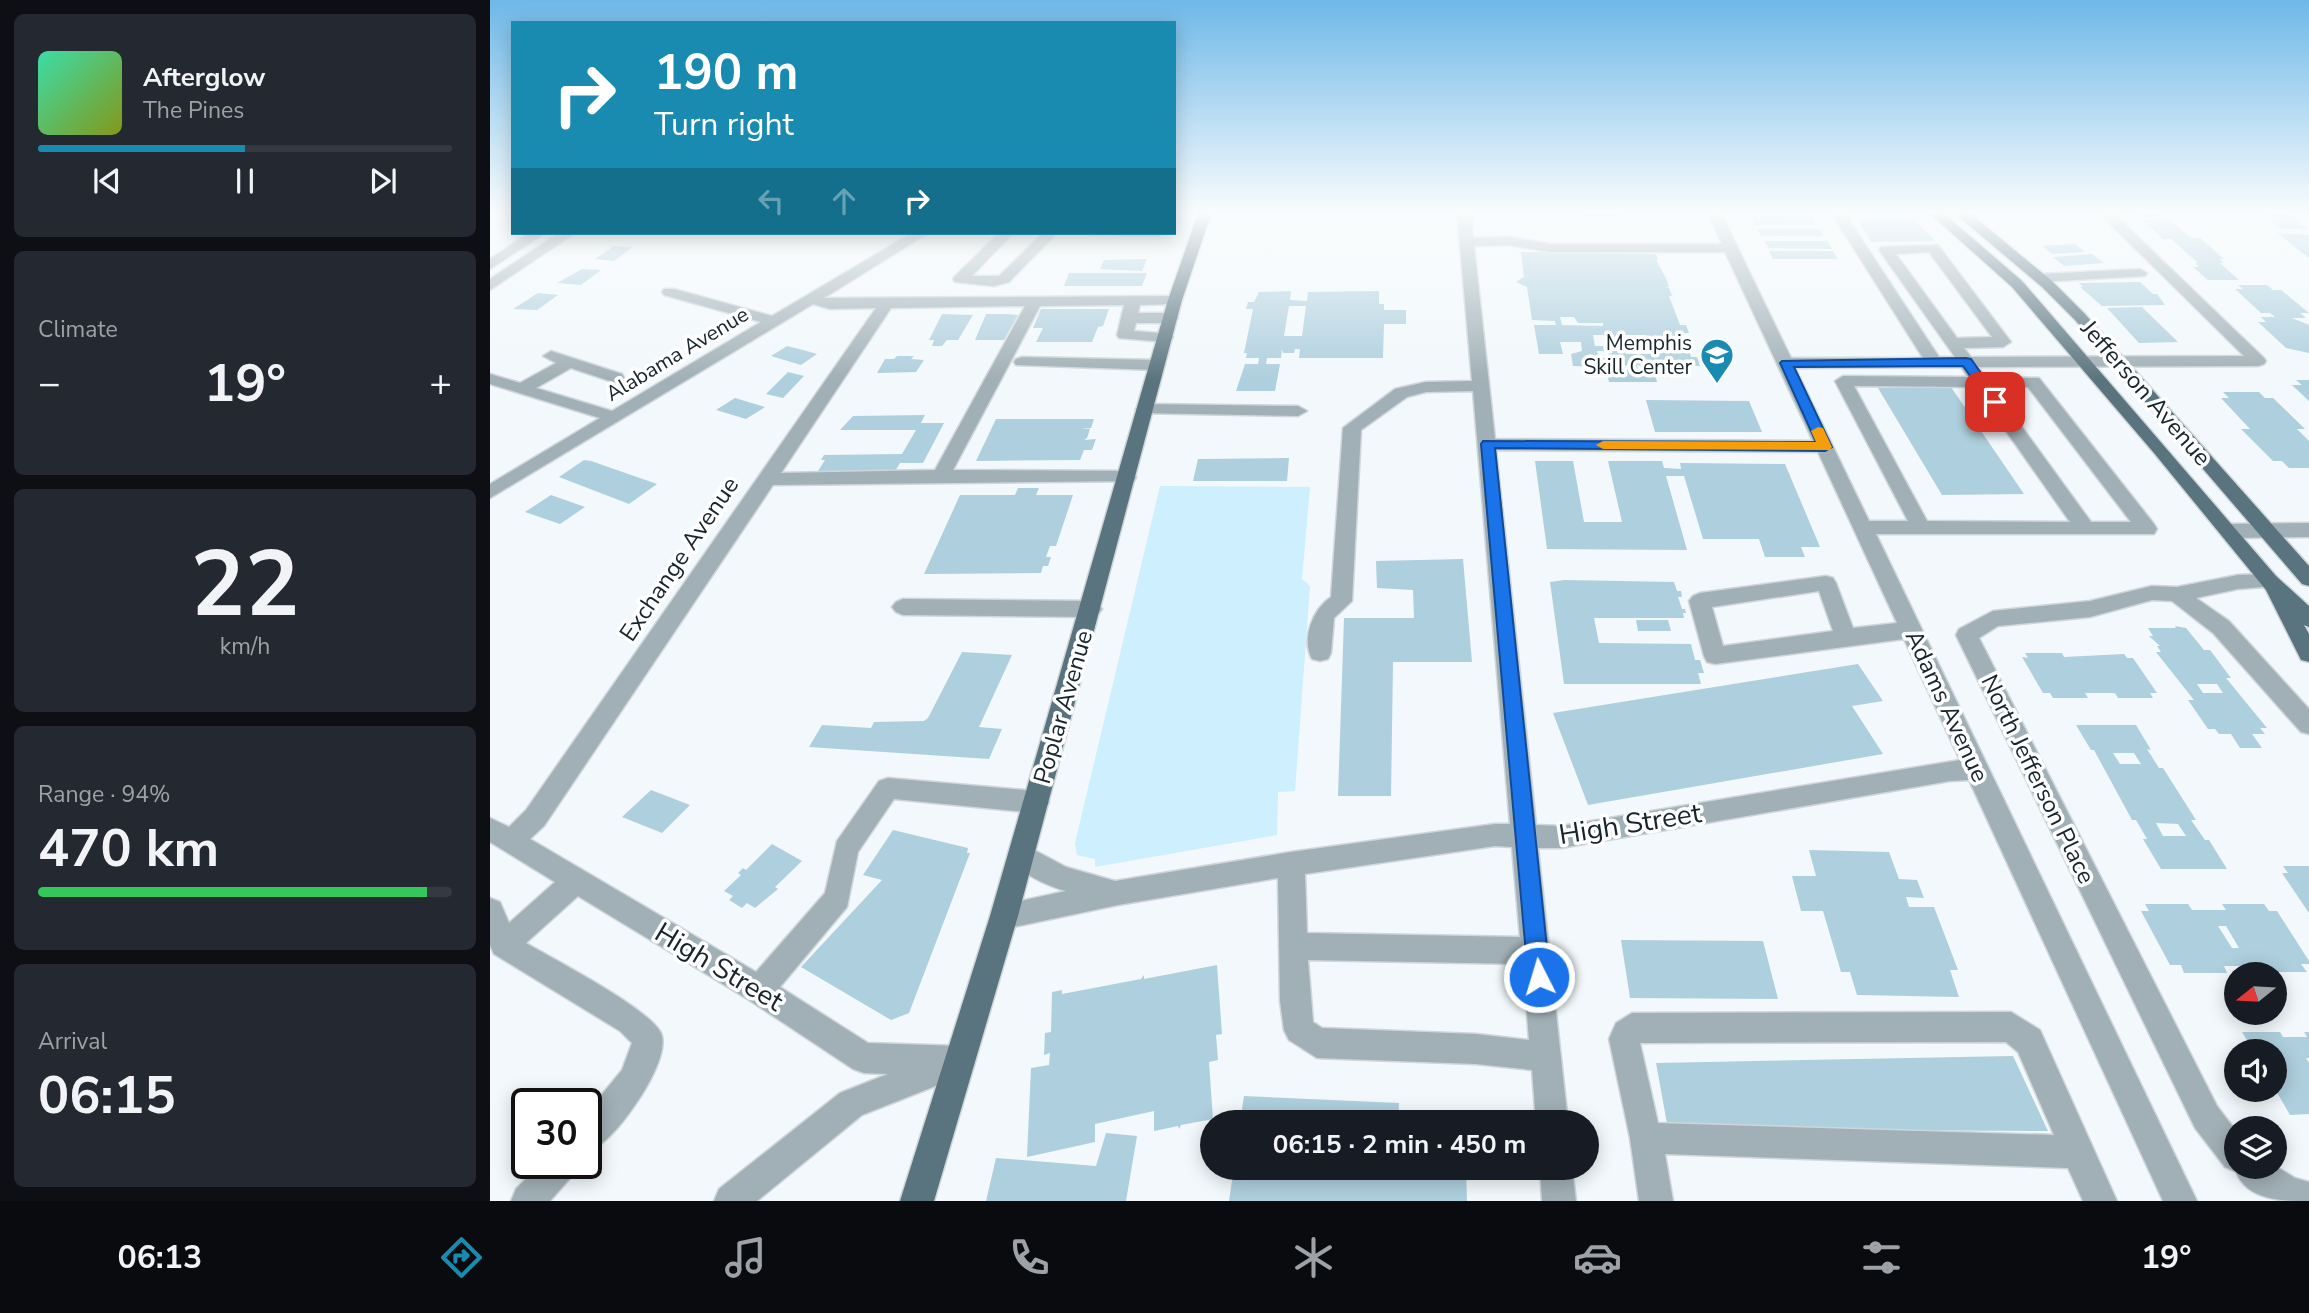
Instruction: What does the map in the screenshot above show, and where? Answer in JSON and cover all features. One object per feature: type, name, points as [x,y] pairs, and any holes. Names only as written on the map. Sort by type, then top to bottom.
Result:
[{"type":"main road","name":"Poplar Avenue","points":[[917,1201],[1004,916],[1170,318],[1187,267]]},
{"type":"main road","name":"Jefferson Avenue","points":[[1997,267],[2017,284],[2269,581],[2309,619]]},
{"type":"main road","name":"Jefferson Avenue","points":[[2027,267],[2080,317],[2120,361],[2309,579]]},
{"type":"main road","points":[[2269,581],[2309,654]]},
{"type":"street","points":[[490,286],[518,267]]},
{"type":"street","name":"Alabama Avenue","points":[[490,492],[864,267]]},
{"type":"street","points":[[972,267],[960,279],[995,282],[1004,279],[1016,267]]},
{"type":"street","points":[[1469,267],[1551,1110]]},
{"type":"street","name":"Adams Avenue","points":[[1739,267],[2180,1201]]},
{"type":"street","points":[[1872,267],[1934,362]]},
{"type":"street","points":[[1898,267],[2085,528]]},
{"type":"street","points":[[1947,267],[2003,342],[1953,343]]},
{"type":"street","points":[[1786,363],[2258,361],[2161,267]]},
{"type":"street","points":[[2040,278],[2140,273]]},
{"type":"street","points":[[669,292],[773,321]]},
{"type":"street","points":[[810,299],[830,304],[1133,301],[1170,318]]},
{"type":"street","points":[[1133,301],[1125,335],[1170,318]]},
{"type":"street","name":"Exchange Avenue","points":[[501,835],[535,818],[887,303]]},
{"type":"street","points":[[941,476],[1034,303]]},
{"type":"street","points":[[551,356],[616,377]]},
{"type":"street","points":[[522,389],[570,362]]},
{"type":"street","points":[[1022,362],[1157,365]]},
{"type":"street","points":[[490,379],[613,416]]},
{"type":"street","points":[[1864,528],[2147,529],[2033,382],[1843,381],[1921,527]]},
{"type":"street","points":[[1320,653],[1321,620],[1328,608],[1340,601],[1346,554],[1352,428],[1401,393],[1426,387],[1481,386]]},
{"type":"street","points":[[1145,409],[1298,411]]},
{"type":"street","points":[[1487,444],[1825,447]]},
{"type":"street","points":[[765,479],[1127,477]]},
{"type":"street","points":[[2229,531],[2309,530]]},
{"type":"street","points":[[2177,594],[2238,582],[2269,581]]},
{"type":"street","points":[[1846,637],[1826,583],[1700,601],[1715,656],[1912,630]]},
{"type":"street","name":"North Jefferson Place","points":[[2177,594],[2152,593],[2090,609],[1993,618],[1967,635],[2206,1117],[2224,1140]]},
{"type":"street","points":[[2177,594],[2221,627],[2309,725]]},
{"type":"street","points":[[902,607],[1091,609]]},
{"type":"street","name":"High Street","points":[[1004,916],[1118,893],[1291,864],[1495,835],[1561,836],[1950,771],[1976,770]]},
{"type":"street","points":[[759,990],[837,898],[846,849],[888,788],[1035,802]]},
{"type":"street","name":"High Street","points":[[501,835],[575,882],[759,990],[864,1058],[960,1061]]},
{"type":"street","name":"High Street","points":[[1021,855],[1069,881],[1118,893]]},
{"type":"street","points":[[1291,864],[1294,1001],[1299,1030],[1317,1043],[1476,1049],[1546,1057]]},
{"type":"street","points":[[504,945],[575,882]]},
{"type":"street","points":[[490,911],[504,945],[631,1021],[648,1038],[644,1061],[627,1093],[602,1120]]},
{"type":"street","points":[[1294,946],[1537,951]]},
{"type":"street","points":[[1656,1201],[1646,1138],[1624,1039],[1632,1028],[2011,1027],[2029,1041],[2100,1201]]},
{"type":"street","points":[[731,1201],[851,1104],[960,1061]]},
{"type":"street","points":[[1646,1138],[2077,1152]]},
{"type":"street","points":[[528,1201],[548,1179]]},
{"type":"street","points":[[2265,1179],[2296,1196],[2309,1198]]},
{"type":"street","points":[[1557,1180],[1559,1201]]},
{"type":"shaded area","points":[[1160,486],[1310,487],[1302,579],[1310,586],[1295,791],[1278,792],[1277,835],[1095,867],[1095,859],[1077,855],[1075,843]]},
{"type":"building","points":[[1101,267],[1144,267],[1142,271],[1100,269]]},
{"type":"building","points":[[1523,267],[1660,267],[1666,278],[1669,287],[1666,287],[1672,296],[1669,296],[1680,325],[1686,325],[1689,333],[1682,333],[1693,350],[1689,350],[1691,357],[1697,357],[1700,366],[1656,365],[1654,368],[1637,365],[1638,370],[1654,370],[1657,382],[1609,382],[1606,370],[1632,370],[1630,365],[1612,367],[1604,335],[1593,335],[1595,346],[1603,346],[1604,351],[1597,351],[1599,358],[1606,358],[1607,363],[1600,363],[1601,367],[1573,366],[1571,354],[1582,351],[1581,342],[1560,342],[1563,354],[1539,354],[1534,325],[1556,325],[1555,321],[1532,320],[1527,287],[1516,282],[1524,277]],"holes":[[[1560,317],[1574,317],[1578,323],[1603,323],[1603,326],[1562,325]],[[1620,335],[1646,335],[1648,340],[1654,340],[1659,354],[1626,354]]]},
{"type":"building","points":[[2193,267],[2225,267],[2239,280],[2208,280]]},
{"type":"building","points":[[582,269],[601,270],[581,285],[557,283]]},
{"type":"building","points":[[1069,273],[1147,273],[1142,286],[1064,286]]},
{"type":"building","points":[[2140,282],[2153,294],[2157,294],[2165,305],[2102,306],[2080,287],[2083,287],[2079,283]]},
{"type":"building","points":[[2238,285],[2267,285],[2273,290],[2281,290],[2309,313],[2300,313],[2306,318],[2292,318],[2309,325],[2309,353],[2286,348],[2258,322],[2266,322],[2261,317],[2275,317],[2270,313],[2261,313],[2235,289],[2243,289]]},
{"type":"building","points":[[1291,291],[1290,300],[1307,301],[1308,292],[1379,291],[1379,304],[1384,304],[1384,310],[1406,310],[1406,324],[1384,324],[1383,358],[1299,358],[1300,349],[1295,349],[1294,353],[1283,353],[1282,349],[1281,358],[1267,358],[1266,364],[1280,364],[1275,391],[1236,391],[1245,364],[1258,364],[1259,358],[1246,358],[1247,353],[1244,353],[1253,309],[1246,309],[1248,302],[1254,302],[1259,292]],"holes":[[[1289,306],[1306,306],[1302,336],[1284,336]]]},
{"type":"building","points":[[538,293],[558,295],[537,310],[513,309]]},
{"type":"building","points":[[2142,307],[2178,342],[2139,343],[2107,308]]},
{"type":"building","points":[[1041,309],[1109,309],[1103,326],[1098,327],[1092,342],[1036,342],[1043,328],[1033,328]]},
{"type":"building","points":[[942,314],[973,315],[958,340],[947,340],[942,346],[932,346],[934,340],[929,340]]},
{"type":"building","points":[[986,314],[1018,315],[1004,340],[975,340]]},
{"type":"building","points":[[787,346],[817,354],[801,365],[771,356]]},
{"type":"building","points":[[897,356],[914,356],[911,359],[924,360],[916,372],[877,373],[885,359],[894,359]]},
{"type":"building","points":[[788,372],[804,376],[783,398],[766,394]]},
{"type":"building","points":[[2296,380],[2309,380],[2309,401],[2292,385],[2302,385]]},
{"type":"building","points":[[1951,387],[2024,494],[1942,495],[1878,388]]},
{"type":"building","points":[[2223,392],[2259,392],[2265,398],[2273,398],[2305,429],[2297,429],[2309,441],[2309,468],[2289,468],[2282,461],[2273,461],[2241,429],[2250,429],[2221,398],[2229,398]]},
{"type":"building","points":[[735,398],[765,407],[746,419],[716,410]]},
{"type":"building","points":[[1646,400],[1749,401],[1762,432],[1655,432]]},
{"type":"building","points":[[925,415],[921,423],[944,423],[923,463],[900,463],[895,471],[818,471],[825,460],[821,460],[824,455],[902,454],[916,430],[840,430],[853,416]]},
{"type":"building","points":[[996,419],[1094,419],[1091,428],[1081,429],[1090,429],[1084,440],[1096,439],[1092,450],[1084,450],[1080,460],[976,461]]},
{"type":"building","points":[[1289,458],[1287,481],[1193,481],[1198,459]]},
{"type":"building","points":[[584,460],[657,484],[629,504],[559,477]]},
{"type":"building","points":[[1535,461],[1573,461],[1584,522],[1622,522],[1608,461],[1662,461],[1664,468],[1681,469],[1680,463],[1785,464],[1820,547],[1801,547],[1805,557],[1765,557],[1759,539],[1703,539],[1684,476],[1666,476],[1687,550],[1547,549]]},
{"type":"building","points":[[1018,488],[1039,488],[1036,495],[1073,495],[1056,546],[1050,546],[1046,557],[1051,557],[1048,566],[1043,566],[1041,573],[924,574],[960,495],[1015,495]]},
{"type":"building","points":[[551,495],[585,507],[560,524],[525,512]]},
{"type":"building","points":[[1463,559],[1472,662],[1393,662],[1391,796],[1338,796],[1344,618],[1414,618],[1413,590],[1377,588],[1376,561]]},
{"type":"building","points":[[1550,582],[1674,582],[1677,591],[1681,591],[1682,597],[1678,597],[1682,609],[1685,609],[1684,618],[1594,618],[1599,643],[1691,644],[1695,660],[1700,660],[1704,673],[1698,673],[1701,684],[1564,684]]},
{"type":"building","points":[[1636,620],[1668,620],[1671,631],[1638,631]]},
{"type":"building","points":[[2175,626],[2186,628],[2204,650],[2210,650],[2231,678],[2226,678],[2267,728],[2260,728],[2265,734],[2252,734],[2262,748],[2240,748],[2231,734],[2219,734],[2215,729],[2208,729],[2188,700],[2194,700],[2156,652],[2161,652],[2157,646],[2160,646],[2149,636],[2153,636],[2148,628],[2176,628]],"holes":[[[2197,684],[2217,684],[2223,693],[2203,693]]]},
{"type":"building","points":[[962,652],[1012,655],[979,727],[1002,729],[989,759],[809,747],[822,725],[871,728],[874,722],[924,721]]},
{"type":"building","points":[[2025,653],[2062,653],[2064,657],[2124,654],[2127,658],[2133,658],[2157,693],[2150,693],[2153,698],[2118,698],[2115,693],[2085,693],[2088,698],[2053,698],[2050,693],[2043,693],[2022,657],[2028,658]]},
{"type":"building","points":[[1858,664],[1883,701],[1852,706],[1883,754],[1588,805],[1553,713]]},
{"type":"building","points":[[2076,725],[2136,725],[2159,768],[2163,768],[2196,820],[2191,820],[2205,840],[2209,840],[2227,869],[2161,869],[2143,839],[2147,839],[2136,820],[2132,820],[2094,750],[2091,750]],"holes":[[[2113,753],[2134,753],[2141,764],[2120,764]],[[2156,823],[2178,824],[2186,836],[2163,836]]]},
{"type":"building","points":[[651,790],[690,805],[662,833],[622,817]]},
{"type":"building","points":[[893,830],[968,848],[967,853],[970,853],[909,1013],[891,1020],[801,967],[882,880],[863,875]]},
{"type":"building","points":[[772,844],[802,861],[775,887],[778,889],[755,908],[747,903],[742,908],[729,900],[733,896],[724,891],[741,875],[738,873],[743,868],[746,870]]},
{"type":"building","points":[[1809,850],[1889,852],[1899,879],[1917,880],[1924,898],[1906,897],[1909,907],[1934,907],[1958,970],[1950,970],[1959,997],[1857,995],[1850,972],[1841,972],[1823,911],[1801,911],[1792,876],[1816,876]]},
{"type":"building","points":[[2283,866],[2309,866],[2309,913],[2282,873],[2288,873]]},
{"type":"building","points":[[2145,904],[2188,904],[2192,910],[2226,910],[2222,904],[2264,904],[2269,911],[2277,911],[2309,961],[2309,964],[2301,964],[2307,972],[2287,972],[2287,962],[2224,962],[2224,973],[2184,973],[2181,965],[2170,965],[2141,911],[2149,911]],"holes":[[[2218,926],[2226,926],[2239,948],[2232,948]]]},
{"type":"building","points":[[1621,940],[1763,941],[1778,999],[1630,998]]},
{"type":"building","points":[[1217,965],[1222,1034],[1216,1035],[1218,1060],[1209,1062],[1212,1110],[1200,1110],[1200,1121],[1181,1125],[1179,1129],[1178,1126],[1154,1131],[1154,1111],[1095,1124],[1095,1142],[1027,1157],[1031,1068],[1049,1065],[1050,1053],[1044,1055],[1045,1033],[1051,1032],[1052,992],[1062,990],[1062,994],[1141,979],[1144,975],[1144,979]]},
{"type":"building","points":[[2242,1032],[2280,1032],[2283,1037],[2307,1037],[2304,1032],[2309,1032],[2309,1058],[2306,1058],[2309,1063],[2309,1114],[2290,1115],[2282,1102],[2287,1102],[2287,1039],[2246,1039]]},
{"type":"building","points":[[2013,1056],[2048,1131],[1668,1129],[1656,1063]]},
{"type":"building","points":[[1244,1096],[1399,1103],[1399,1110],[1242,1110]]},
{"type":"building","points":[[1106,1133],[1137,1136],[1126,1201],[986,1201],[996,1158],[1096,1166]]},
{"type":"building","points":[[1232,1180],[1466,1180],[1467,1201],[1229,1201]]},
{"type":"slow traffic","points":[[1603,445],[1825,447],[1818,431]]},
{"type":"place","name":"Memphis Skill Center","points":[[1717,385]]},
{"type":"route","points":[[1539,977],[1487,444],[1825,447],[1786,363],[1966,362],[1995,402]]}]
